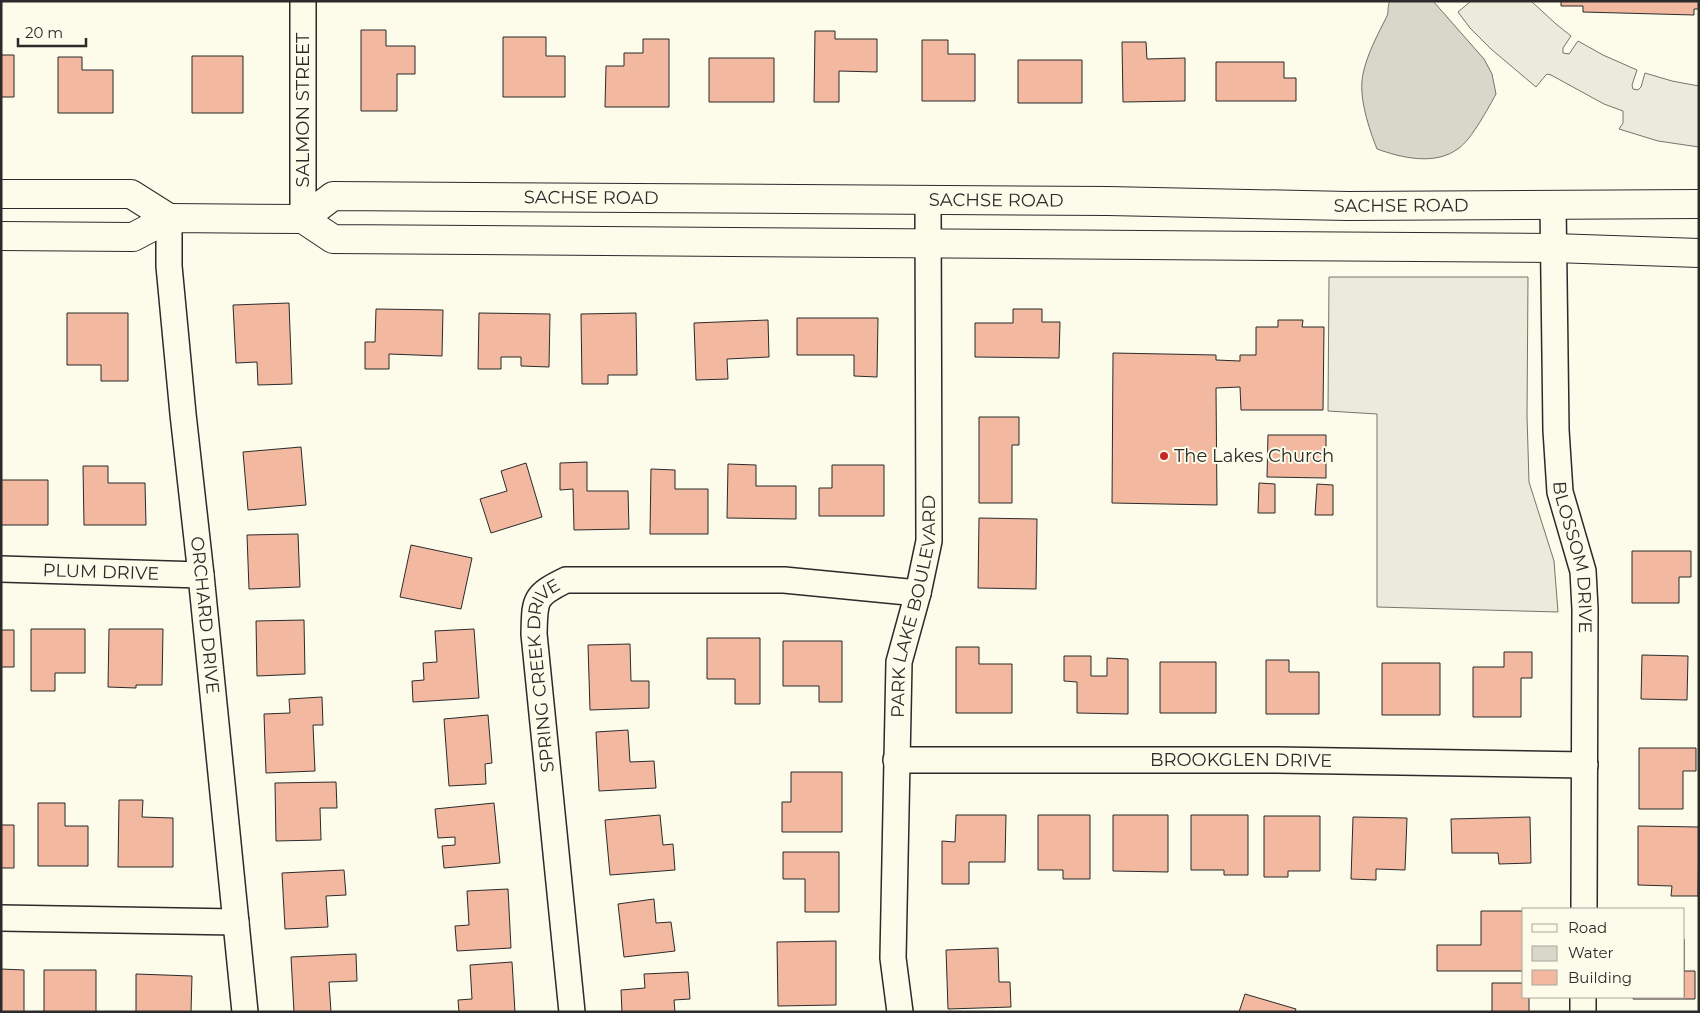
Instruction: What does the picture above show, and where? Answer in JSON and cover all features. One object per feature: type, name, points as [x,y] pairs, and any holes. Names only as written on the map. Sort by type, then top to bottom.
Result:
[{"type":"main road","points":[[1,194],[131,194],[170,218]]},
{"type":"main road","name":"SACHSE ROAD","points":[[303,219],[333,196],[1099,201],[1348,206],[1699,204]]},
{"type":"main road","points":[[1,236],[133,237],[170,218],[303,219],[333,238],[1554,248],[1699,253]]},
{"type":"street","name":"SALMON STREET","points":[[303,1],[303,219]]},
{"type":"street","name":"PARK LAKE BOULEVARD","points":[[900,1012],[893,958],[899,662],[918,593],[929,542],[928,201]]},
{"type":"street","name":"BLOSSOM DRIVE","points":[[1553,205],[1556,430],[1560,492],[1583,571],[1585,609],[1584,908]]},
{"type":"street","name":"ORCHARD DRIVE","points":[[170,218],[170,276],[183,414],[245,1012]]},
{"type":"street","name":"PLUM DRIVE","points":[[1,569],[201,575]]},
{"type":"street","name":"SPRING CREEK DRIVE","points":[[572,1012],[534,634],[535,604],[545,590],[566,580],[784,580],[918,593]]},
{"type":"street","name":"BROOKGLEN DRIVE","points":[[896,760],[1276,760],[1585,765]]},
{"type":"street","points":[[1,918],[236,922]]},
{"type":"street","points":[[1583,998],[1583,1012]]},
{"type":"shaded area","points":[[1471,1],[1531,1],[1571,36],[1563,48],[1563,53],[1569,54],[1578,41],[1603,55],[1637,70],[1632,85],[1633,89],[1638,90],[1641,87],[1645,73],[1699,86],[1699,147],[1658,141],[1619,129],[1623,123],[1623,111],[1604,104],[1551,75],[1547,74],[1536,87],[1491,49],[1470,28],[1458,12]]},
{"type":"shaded area","points":[[1329,277],[1528,277],[1527,416],[1529,482],[1554,561],[1558,612],[1377,607],[1377,414],[1328,411]]},
{"type":"water","points":[[1390,1],[1433,1],[1484,59],[1492,74],[1496,94],[1469,138],[1450,154],[1430,159],[1419,159],[1377,149],[1365,112],[1362,83],[1367,59],[1387,16]]},
{"type":"building","points":[[1561,1],[1699,1],[1699,9],[1694,9],[1694,15],[1583,12],[1583,6],[1561,6]]},
{"type":"building","points":[[361,30],[386,30],[386,46],[415,46],[415,74],[397,74],[397,111],[361,111]]},
{"type":"building","points":[[815,31],[835,31],[835,39],[877,39],[877,72],[839,71],[839,102],[814,102]]},
{"type":"building","points":[[503,37],[546,37],[546,56],[565,56],[565,97],[503,97]]},
{"type":"building","points":[[643,39],[669,39],[669,107],[605,107],[606,66],[624,66],[624,53],[643,53]]},
{"type":"building","points":[[922,40],[948,40],[948,54],[975,54],[975,101],[922,101]]},
{"type":"building","points":[[1122,42],[1146,42],[1147,59],[1185,58],[1185,101],[1123,102]]},
{"type":"building","points":[[1,55],[14,55],[14,97],[1,97]]},
{"type":"building","points":[[192,56],[243,56],[243,113],[192,113]]},
{"type":"building","points":[[58,57],[82,57],[82,70],[113,70],[113,113],[58,113]]},
{"type":"building","points":[[709,58],[774,58],[774,102],[709,102]]},
{"type":"building","points":[[1018,60],[1082,60],[1082,103],[1018,103]]},
{"type":"building","points":[[1216,62],[1284,62],[1284,78],[1296,78],[1296,101],[1216,101]]},
{"type":"building","points":[[289,303],[292,384],[258,385],[257,362],[236,363],[233,305]]},
{"type":"building","points":[[376,309],[443,310],[442,356],[389,354],[389,369],[365,369],[365,342],[375,342]]},
{"type":"building","points":[[1013,309],[1042,309],[1042,322],[1060,322],[1059,358],[975,357],[975,323],[1013,323]]},
{"type":"building","points":[[67,313],[128,313],[128,381],[101,381],[101,365],[67,365]]},
{"type":"building","points":[[479,313],[550,314],[549,367],[521,366],[521,357],[501,357],[501,369],[478,369]]},
{"type":"building","points":[[636,313],[637,375],[608,375],[608,384],[582,384],[581,314]]},
{"type":"building","points":[[797,318],[878,318],[877,377],[854,376],[854,355],[797,355]]},
{"type":"building","points":[[768,320],[769,357],[727,359],[728,379],[696,380],[694,323]]},
{"type":"building","name":"The Lakes Church","points":[[1278,320],[1303,320],[1302,327],[1324,327],[1323,410],[1241,410],[1240,387],[1216,388],[1217,505],[1112,503],[1113,353],[1216,355],[1216,360],[1240,361],[1240,355],[1256,355],[1256,327],[1278,327]]},
{"type":"building","points":[[979,417],[1019,417],[1019,445],[1012,445],[1012,503],[979,503]]},
{"type":"building","points":[[1268,435],[1326,435],[1326,478],[1267,477]]},
{"type":"building","points":[[301,447],[306,505],[248,510],[243,452]]},
{"type":"building","points":[[587,462],[587,491],[628,491],[629,529],[574,530],[573,489],[560,490],[560,463]]},
{"type":"building","points":[[526,463],[542,517],[491,533],[480,499],[507,491],[501,471]]},
{"type":"building","points":[[728,464],[756,465],[756,486],[796,486],[796,519],[727,518]]},
{"type":"building","points":[[832,465],[884,465],[884,516],[819,516],[819,488],[832,488]]},
{"type":"building","points":[[83,466],[108,466],[108,483],[145,483],[146,525],[84,525]]},
{"type":"building","points":[[651,469],[675,470],[675,489],[708,489],[708,534],[650,534]]},
{"type":"building","points":[[1,480],[48,480],[48,525],[1,525]]},
{"type":"building","points":[[1259,483],[1275,484],[1275,513],[1258,513]]},
{"type":"building","points":[[1317,484],[1333,485],[1333,515],[1315,515]]},
{"type":"building","points":[[979,518],[1037,519],[1036,589],[978,588]]},
{"type":"building","points":[[298,534],[300,587],[249,589],[247,535]]},
{"type":"building","points":[[411,545],[472,558],[461,609],[400,597]]},
{"type":"building","points":[[1632,551],[1691,551],[1691,577],[1679,577],[1679,603],[1632,603]]},
{"type":"building","points":[[304,620],[305,674],[257,676],[256,621]]},
{"type":"building","points":[[31,629],[85,629],[85,673],[55,673],[55,691],[31,691]]},
{"type":"building","points":[[109,629],[163,629],[162,685],[136,685],[136,688],[108,687]]},
{"type":"building","points":[[474,629],[479,698],[413,702],[412,681],[424,680],[423,663],[437,662],[435,631]]},
{"type":"building","points":[[1,630],[14,630],[14,667],[1,667]]},
{"type":"building","points":[[707,638],[760,638],[760,704],[735,704],[735,679],[707,679]]},
{"type":"building","points":[[783,641],[842,641],[842,702],[819,702],[819,686],[783,686]]},
{"type":"building","points":[[630,644],[631,681],[649,681],[649,708],[590,710],[588,645]]},
{"type":"building","points":[[956,647],[979,647],[979,664],[1012,664],[1012,713],[956,713]]},
{"type":"building","points":[[1504,652],[1532,652],[1532,678],[1521,678],[1521,717],[1473,717],[1473,667],[1504,667]]},
{"type":"building","points":[[1642,655],[1688,656],[1687,700],[1641,699]]},
{"type":"building","points":[[1064,656],[1091,656],[1091,676],[1107,676],[1107,658],[1128,659],[1128,714],[1077,713],[1077,682],[1064,681]]},
{"type":"building","points":[[1266,660],[1289,660],[1289,672],[1319,672],[1319,714],[1266,714]]},
{"type":"building","points":[[1160,662],[1216,662],[1216,713],[1160,713]]},
{"type":"building","points":[[1382,663],[1440,663],[1440,715],[1382,715]]},
{"type":"building","points":[[322,697],[323,725],[313,725],[315,771],[266,773],[264,714],[290,713],[289,699]]},
{"type":"building","points":[[488,715],[492,763],[485,764],[486,784],[449,786],[444,719]]},
{"type":"building","points":[[628,730],[630,762],[654,761],[656,788],[599,791],[596,732]]},
{"type":"building","points":[[1639,748],[1696,748],[1696,771],[1683,771],[1683,809],[1639,809]]},
{"type":"building","points":[[791,772],[842,772],[842,832],[782,832],[782,802],[791,802]]},
{"type":"building","points":[[336,782],[337,808],[320,808],[321,840],[276,841],[275,783]]},
{"type":"building","points":[[119,800],[143,800],[142,817],[173,818],[173,867],[118,867]]},
{"type":"building","points":[[38,803],[65,803],[65,826],[88,826],[88,866],[38,866]]},
{"type":"building","points":[[494,803],[500,863],[444,868],[442,846],[455,845],[455,837],[438,838],[435,809]]},
{"type":"building","points":[[660,815],[663,845],[673,844],[675,870],[610,875],[605,820]]},
{"type":"building","points":[[956,815],[1006,815],[1005,862],[969,862],[969,884],[942,884],[942,841],[955,842]]},
{"type":"building","points":[[1038,815],[1090,815],[1090,879],[1063,879],[1063,870],[1038,870]]},
{"type":"building","points":[[1113,815],[1168,815],[1168,872],[1113,871]]},
{"type":"building","points":[[1191,815],[1248,815],[1248,875],[1224,875],[1224,870],[1191,870]]},
{"type":"building","points":[[1264,816],[1320,816],[1320,871],[1288,871],[1288,877],[1264,877]]},
{"type":"building","points":[[1353,817],[1407,818],[1405,870],[1376,869],[1376,880],[1351,879]]},
{"type":"building","points":[[1530,817],[1531,863],[1499,864],[1498,853],[1452,853],[1451,819]]},
{"type":"building","points":[[1,825],[14,825],[14,868],[1,868]]},
{"type":"building","points":[[1638,826],[1699,827],[1698,896],[1671,896],[1672,886],[1638,885]]},
{"type":"building","points":[[783,852],[839,852],[839,912],[805,912],[805,879],[783,879]]},
{"type":"building","points":[[344,870],[346,895],[326,896],[328,927],[285,929],[282,873]]},
{"type":"building","points":[[508,889],[511,948],[457,951],[455,926],[469,925],[467,891]]},
{"type":"building","points":[[654,899],[656,923],[671,922],[675,951],[624,957],[618,904]]},
{"type":"building","points":[[1481,911],[1522,911],[1522,971],[1437,971],[1437,945],[1481,945]]},
{"type":"building","points":[[836,941],[836,1005],[778,1006],[777,942]]},
{"type":"building","points":[[998,948],[999,982],[1010,982],[1011,1007],[948,1009],[946,950]]},
{"type":"building","points":[[356,954],[357,981],[329,982],[331,1012],[294,1012],[291,957]]},
{"type":"building","points":[[512,962],[515,1012],[459,1012],[458,1000],[472,999],[470,965]]},
{"type":"building","points":[[1,969],[24,970],[24,1012],[1,1012]]},
{"type":"building","points":[[44,970],[96,970],[96,1012],[44,1012]]},
{"type":"building","points":[[1685,971],[1695,971],[1695,999],[1633,999],[1685,998]]},
{"type":"building","points":[[688,972],[690,999],[674,1000],[675,1012],[622,1012],[621,990],[645,988],[644,974]]},
{"type":"building","points":[[136,974],[192,976],[191,1012],[136,1012]]},
{"type":"building","points":[[1492,983],[1522,983],[1522,998],[1529,998],[1529,1012],[1492,1012]]},
{"type":"building","points":[[1245,994],[1296,1009],[1295,1012],[1239,1012]]},
{"type":"place","name":"The Lakes Church","points":[[1164,456]]}]
